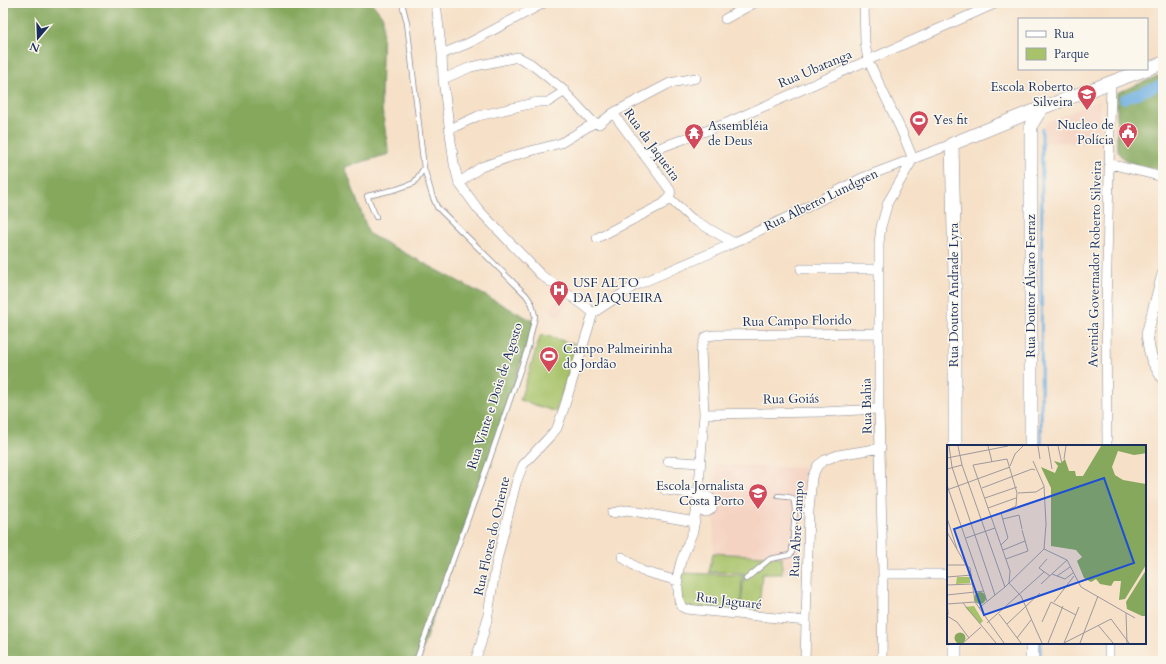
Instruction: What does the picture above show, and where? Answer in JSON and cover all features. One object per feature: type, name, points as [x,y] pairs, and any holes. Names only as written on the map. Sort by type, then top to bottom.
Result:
[{"type":"main road","name":"Rua Alberto Lundgren","points":[[1148,68],[1163,63]]},
{"type":"main road","name":"Rua Alberto Lundgren","points":[[952,144],[1027,120],[1041,109],[1144,70]]},
{"type":"main road","name":"Rua Doutor Álvaro Ferraz","points":[[1027,120],[1031,445]]},
{"type":"main road","name":"Rua Doutor Andrade Lyra","points":[[952,144],[955,276],[955,445]]},
{"type":"main road","points":[[955,644],[955,661]]},
{"type":"main road","points":[[1032,644],[1032,661]]},
{"type":"street","points":[[436,3],[442,54],[443,79],[454,164],[459,183],[478,209],[541,275],[582,304],[592,313]]},
{"type":"street","points":[[442,54],[469,43],[544,3]]},
{"type":"street","points":[[725,19],[754,3]]},
{"type":"street","points":[[864,3],[865,43],[868,60],[913,159]]},
{"type":"street","name":"Rua Ubatanga","points":[[643,154],[722,125],[996,3]]},
{"type":"street","points":[[443,79],[471,67],[518,57],[532,64],[565,91],[594,123]]},
{"type":"street","points":[[459,183],[481,167],[519,154],[561,143],[594,123],[599,124],[613,113],[670,83],[696,78]]},
{"type":"street","name":"Avenida Governador Roberto Silveira","points":[[1107,445],[1105,348],[1111,82]]},
{"type":"street","points":[[450,129],[478,116],[538,102],[548,102],[565,91]]},
{"type":"street","name":"Rua da Jaqueira","points":[[613,113],[670,190],[670,195],[692,219],[734,243]]},
{"type":"street","name":"Rua Alberto Lundgren","points":[[592,313],[634,286],[734,243],[796,213],[862,178],[952,144]]},
{"type":"street","name":"Rua Bahia","points":[[882,661],[884,574],[879,409],[879,243],[884,213],[891,195],[913,159]]},
{"type":"street","points":[[1110,164],[1163,177]]},
{"type":"street","points":[[597,238],[663,204],[670,195]]},
{"type":"street","points":[[801,269],[878,269]]},
{"type":"street","points":[[1163,274],[1159,305],[1147,334],[1148,348],[1152,360],[1163,379]]},
{"type":"street","name":"Rua Flores do Oriente","points":[[475,661],[487,620],[497,560],[516,483],[523,465],[557,428],[592,313]]},
{"type":"street","name":"Rua Campo Florido","points":[[715,335],[878,333]]},
{"type":"street","name":"Rua Jaguaré","points":[[715,335],[705,338],[701,350],[704,414],[698,500],[693,531],[682,561],[678,581],[679,601],[682,607],[686,609],[806,621]]},
{"type":"street","name":"Rua Goiás","points":[[704,414],[823,412],[879,409]]},
{"type":"street","name":"Rua Abre Campo","points":[[805,661],[809,510],[812,476],[818,465],[825,460],[838,455],[881,448]]},
{"type":"street","points":[[668,461],[700,462]]},
{"type":"street","points":[[665,490],[698,500]]},
{"type":"street","points":[[612,513],[627,510],[695,522]]},
{"type":"street","points":[[622,557],[642,571],[678,581]]},
{"type":"street","points":[[884,574],[947,574]]},
{"type":"street","points":[[1109,644],[1109,661]]},
{"type":"lane","name":"Rua Vinte e Dois de Agosto","points":[[402,3],[407,23],[424,168],[437,207],[475,245],[498,265],[526,295],[532,304],[535,316],[528,347],[489,461],[416,661]]},
{"type":"lane","points":[[376,217],[367,196],[397,189],[414,183],[424,168]]},
{"type":"lane","points":[[746,579],[770,559],[791,554],[795,510],[794,500],[778,496]]},
{"type":"lane","points":[[795,510],[809,510]]},
{"type":"shaded area","name":"Escola Roberto Silveira","points":[[1100,100],[1100,143],[1041,142],[1042,129],[1047,122]]},
{"type":"shaded area","name":"USF ALTO DA JAQUEIRA","points":[[560,296],[569,303],[557,318],[549,310]]},
{"type":"shaded area","name":"Escola Jornalista Costa Porto","points":[[716,465],[804,468],[800,574],[782,574],[782,557],[713,553]]},
{"type":"green space","points":[[3,3],[372,3],[383,17],[381,103],[389,154],[345,167],[369,234],[535,322],[418,661],[3,661]]},
{"type":"green space","points":[[1163,74],[1163,170],[1134,164],[1122,158],[1119,153],[1117,146],[1117,93]]},
{"type":"green space","name":"Campo Palmeirinha do Jordão","points":[[541,334],[577,345],[556,412],[520,400]]},
{"type":"green space","points":[[713,553],[782,557],[782,574],[762,574],[759,610],[680,607],[680,573],[742,575],[741,606],[744,573],[709,572]]},
{"type":"waterway","points":[[1124,99],[1163,84]]},
{"type":"waterway","points":[[1041,445],[1042,129]]},
{"type":"waterway","points":[[1040,644],[1040,661]]},
{"type":"place","name":"Escola Roberto Silveira","points":[[1087,111]]},
{"type":"place","name":"Yes fit","points":[[919,137]]},
{"type":"place","name":"Nucleo de Polícia","points":[[1128,149]]},
{"type":"place","name":"Assembléia de Deus","points":[[694,150]]},
{"type":"place","name":"USF ALTO DA JAQUEIRA","points":[[559,307]]},
{"type":"place","name":"Campo Palmeirinha do Jordão","points":[[549,373]]},
{"type":"place","name":"Escola Jornalista Costa Porto","points":[[758,510]]}]
